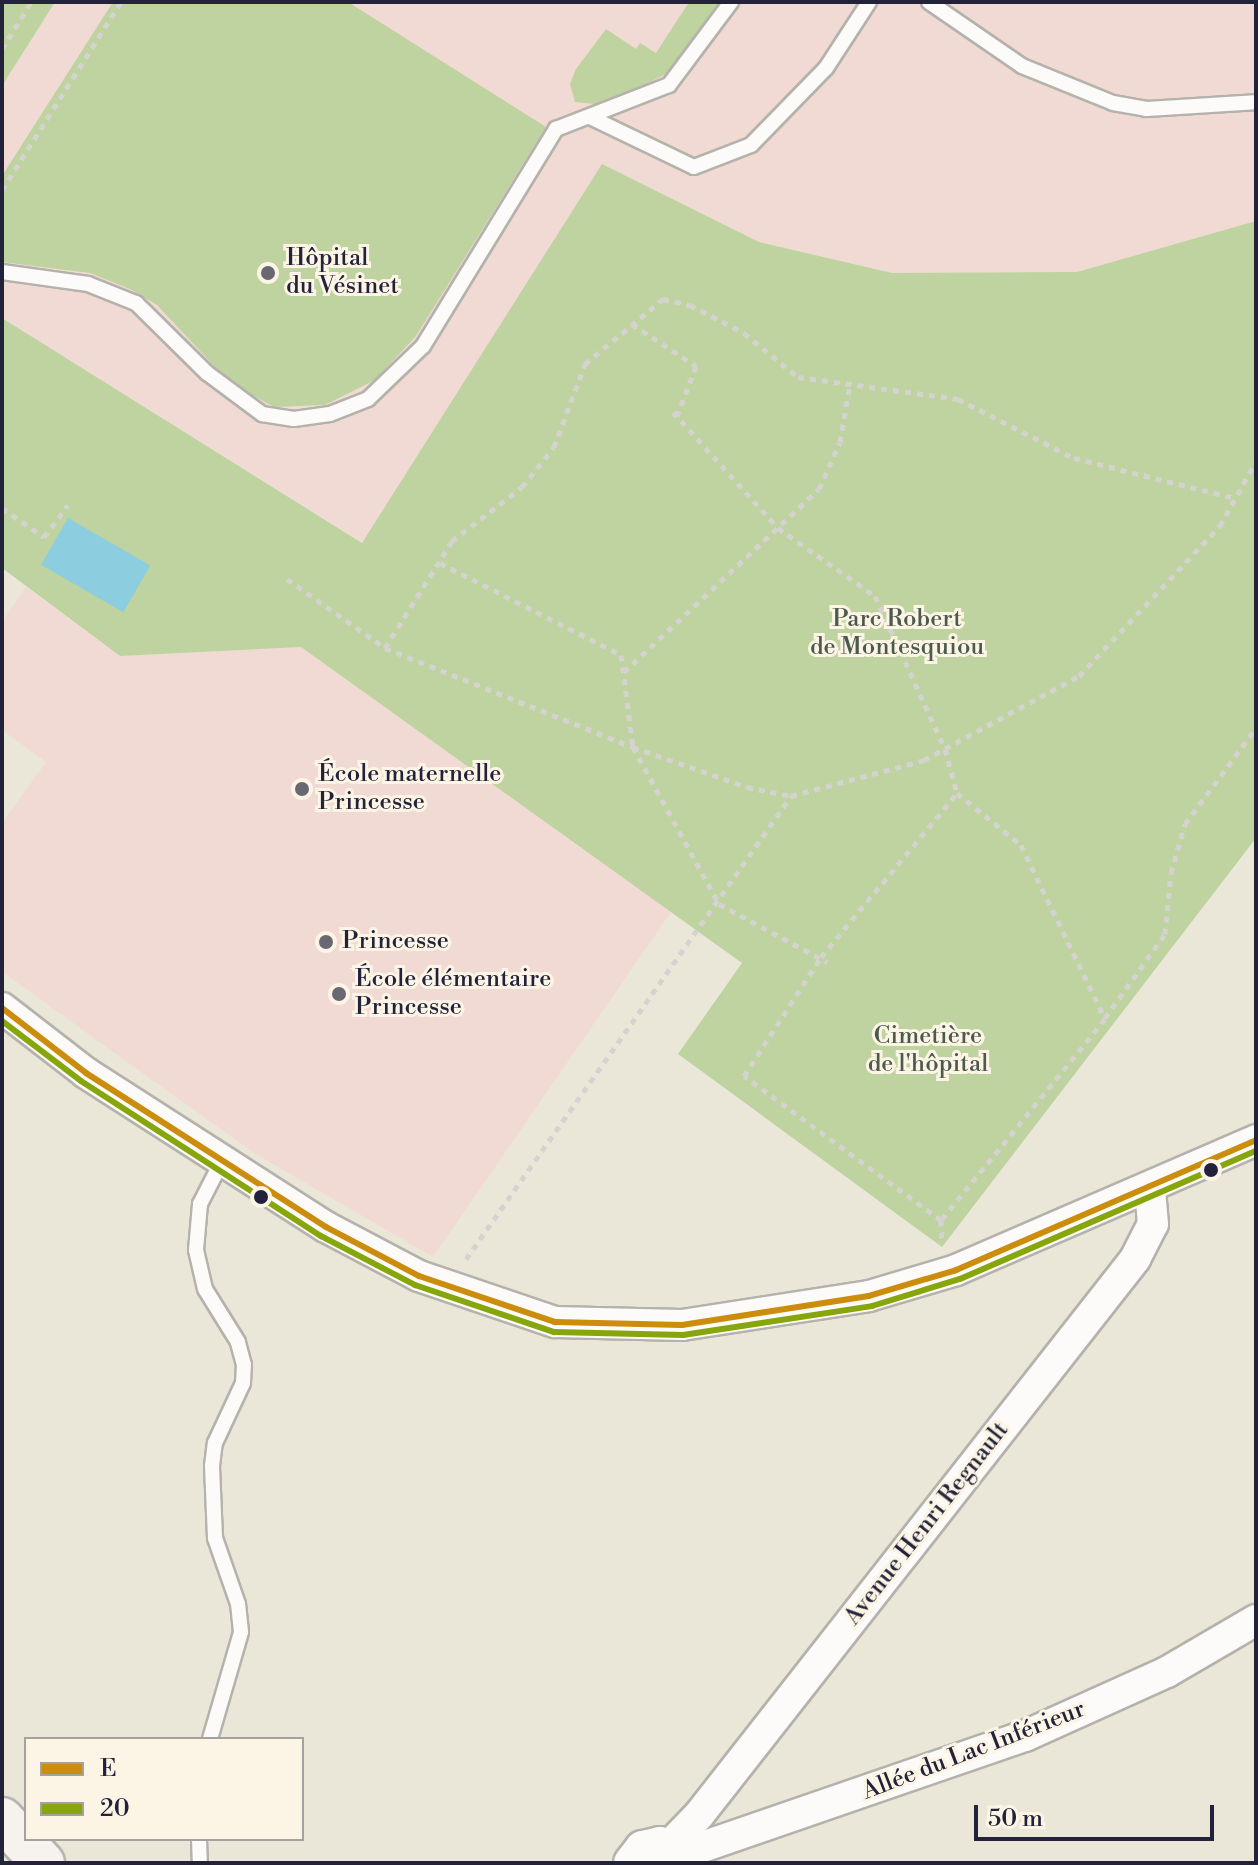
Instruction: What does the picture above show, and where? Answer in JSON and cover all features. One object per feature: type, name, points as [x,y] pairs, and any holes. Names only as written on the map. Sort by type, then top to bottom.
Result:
[{"type":"main road","points":[[2,1819],[43,1863]]},
{"type":"street","points":[[2,1008],[86,1073],[326,1227],[447,1286],[555,1322],[624,1327],[745,1319],[869,1296],[956,1270],[1256,1140]]},
{"type":"street","name":"Avenue Henri Regnault","points":[[677,1855],[699,1815],[1135,1259],[1153,1224],[1150,1188]]},
{"type":"street","name":"Allée du Lac Inférieur","points":[[677,1855],[1025,1736],[1167,1672],[1256,1620]]},
{"type":"street","points":[[632,1863],[651,1845],[677,1855]]},
{"type":"lane","points":[[2,272],[88,284],[136,303],[207,373],[262,414],[294,419],[330,414],[368,399],[423,346],[556,129],[592,118],[669,85],[731,2]]},
{"type":"lane","points":[[592,118],[694,167],[751,145],[819,76],[869,2]]},
{"type":"lane","points":[[929,2],[1022,66],[1113,103],[1146,109],[1256,102]]},
{"type":"lane","points":[[211,1737],[241,1632],[238,1604],[215,1538],[212,1466],[215,1443],[243,1383],[244,1365],[238,1342],[205,1289],[196,1250],[200,1204],[222,1161]]},
{"type":"lane","points":[[199,1841],[200,1863]]},
{"type":"path","points":[[2,49],[31,2]]},
{"type":"path","points":[[2,190],[121,2]]},
{"type":"path","points":[[385,648],[452,541],[522,487],[554,447],[585,364],[663,299],[690,305],[744,333],[798,377],[958,399],[1074,458],[1234,498]]},
{"type":"path","points":[[632,324],[696,366],[675,414],[778,528],[875,596],[945,749],[957,793],[1021,845],[1105,1019]]},
{"type":"path","points":[[623,672],[819,489],[840,442],[850,383]]},
{"type":"path","points":[[287,579],[385,648],[633,747],[747,787],[791,796],[945,749],[1079,676],[1220,526],[1256,461]]},
{"type":"path","points":[[2,508],[44,537],[68,505]]},
{"type":"path","points":[[440,563],[621,655],[633,747],[719,904],[824,959]]},
{"type":"path","points":[[957,793],[824,959],[744,1076],[941,1220],[1105,1019],[1165,934],[1171,873],[1185,824],[1256,728]]},
{"type":"path","points":[[447,1286],[719,904],[791,796]]},
{"type":"shaded area","name":"Hôpital du Vésinet","points":[[2,2],[1256,2],[1256,221],[1077,272],[892,273],[759,242],[602,164],[363,543],[2,318]]},
{"type":"shaded area","name":"Princesse","points":[[26,587],[120,656],[301,647],[671,912],[433,1257],[254,1153],[2,972],[2,823],[46,762],[2,730],[2,622]]},
{"type":"green space","points":[[2,2],[55,2],[2,86]]},
{"type":"green space","points":[[113,2],[348,2],[546,127],[416,336],[375,380],[325,405],[274,407],[230,383],[157,305],[130,289],[90,273],[2,262],[2,176]]},
{"type":"green space","points":[[689,2],[720,2],[677,68],[606,105],[575,102],[570,84],[576,69],[606,29],[636,49],[640,43],[656,53]]},
{"type":"green space","name":"Parc Robert de Montesquiou","points":[[602,164],[759,242],[892,273],[1077,272],[1256,221],[1256,838],[942,1247],[678,1054],[742,963],[301,647],[120,656],[2,568],[2,318],[362,543]]},
{"type":"water","points":[[68,518],[150,566],[123,612],[41,565]]},
{"type":"transit line","name":"E","points":[[2,1008],[86,1073],[326,1227],[419,1276],[555,1322],[682,1325],[869,1296],[956,1270],[1256,1140]]},
{"type":"transit line","name":"20","points":[[2,1021],[81,1081],[321,1236],[415,1285],[554,1332],[683,1335],[872,1306],[960,1279],[1256,1151]]},
{"type":"place","name":"Hôpital du Vésinet","points":[[268,273]]},
{"type":"place","name":"École maternelle Princesse","points":[[302,789]]},
{"type":"place","name":"Princesse","points":[[326,942]]},
{"type":"place","name":"École élémentaire Princesse","points":[[339,994]]},
{"type":"park label","name":"Cimetière de l'hôpital","points":[[928,1051]]}]
